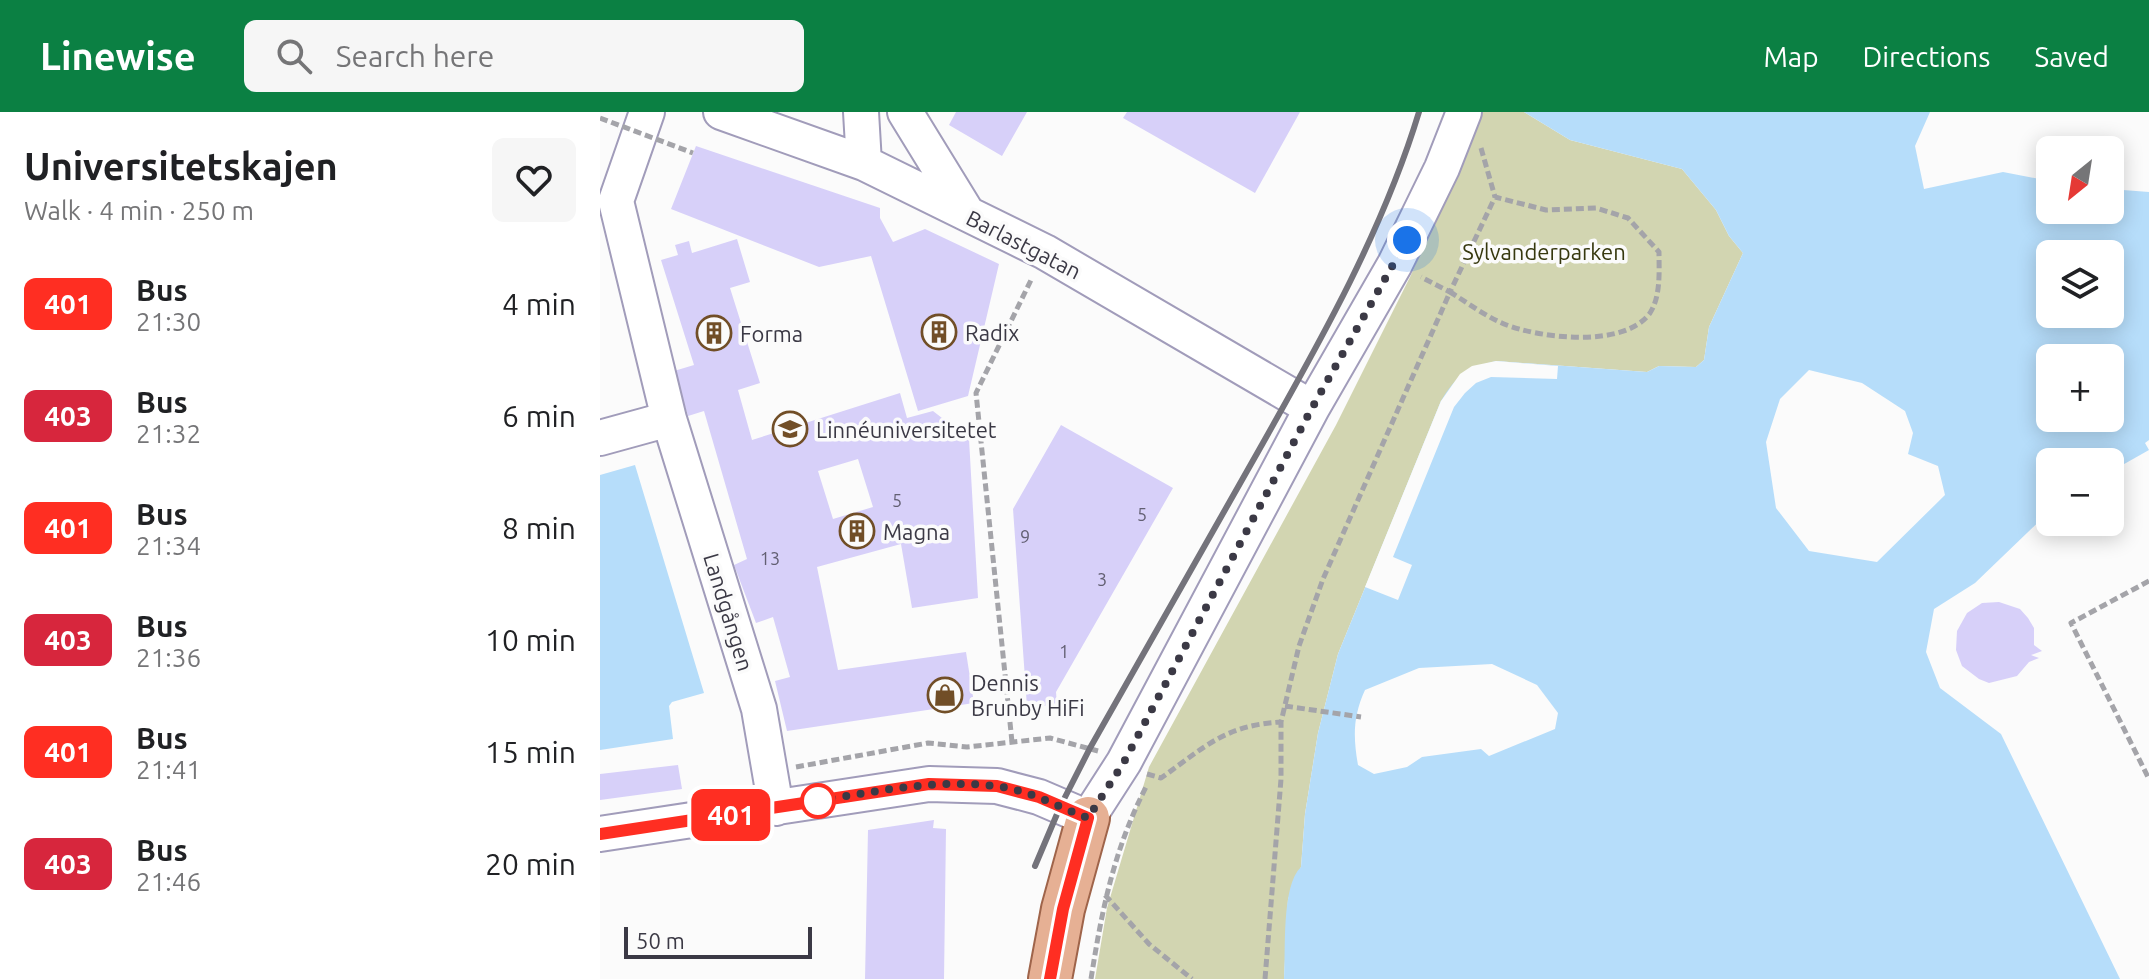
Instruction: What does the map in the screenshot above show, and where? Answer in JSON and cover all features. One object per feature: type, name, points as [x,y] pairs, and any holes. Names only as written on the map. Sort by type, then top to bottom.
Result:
[{"type":"main road","points":[[1050,979],[1063,909],[1088,818]]},
{"type":"street","name":"Landgången","points":[[647,112],[616,201],[669,419],[759,709],[776,808]]},
{"type":"street","name":"Barlastgatan","points":[[721,112],[864,163],[1045,252],[1312,408]]},
{"type":"street","points":[[861,112],[864,163]]},
{"type":"street","points":[[905,112],[967,214]]},
{"type":"street","points":[[600,834],[929,784],[997,786],[1039,797],[1088,818],[1124,762],[1312,408],[1395,264],[1442,168],[1471,124]]},
{"type":"street","points":[[600,438],[669,419]]},
{"type":"path","points":[[600,118],[693,153]]},
{"type":"path","points":[[1265,979],[1281,779],[1281,722],[1299,646],[1323,579],[1495,197],[1471,124]]},
{"type":"path","points":[[1450,292],[1503,323],[1579,339],[1628,330],[1650,313],[1658,287],[1659,252],[1628,218],[1596,208],[1546,210],[1495,197]]},
{"type":"path","points":[[1012,742],[976,393],[1045,252]]},
{"type":"path","points":[[2149,581],[2071,623],[2149,779]]},
{"type":"path","points":[[1285,706],[1361,717]]},
{"type":"path","points":[[1091,979],[1105,895],[1130,818],[1151,777],[1161,778],[1228,732],[1251,724],[1281,722]]},
{"type":"path","points":[[1105,895],[1149,944],[1192,979]]},
{"type":"green space","name":"Sylvanderparken","points":[[1482,112],[1524,112],[1570,140],[1682,169],[1716,210],[1729,236],[1743,253],[1709,327],[1704,360],[1696,367],[1659,366],[1647,372],[1496,361],[1441,401],[1338,654],[1318,733],[1305,814],[1301,867],[1288,899],[1284,979],[1095,979],[1107,908],[1149,767],[1336,425],[1411,275]]},
{"type":"water","points":[[1524,112],[1930,112],[1915,146],[1924,189],[2003,172],[2036,178],[2036,224],[2124,224],[2124,190],[2149,192],[2149,440],[2145,443],[2149,450],[2124,464],[2124,448],[2036,448],[2036,524],[1975,583],[1934,609],[1926,652],[1940,688],[2001,734],[2120,979],[1284,979],[1287,903],[1301,867],[1305,814],[1318,733],[1338,654],[1441,401],[1464,374],[1496,361],[1647,372],[1659,366],[1696,367],[1704,360],[1709,327],[1743,253],[1729,236],[1716,210],[1682,169],[1570,140]],"holes":[[[1809,370],[1862,383],[1905,411],[1913,433],[1908,454],[1938,466],[1945,495],[1877,562],[1809,551],[1776,508],[1766,442],[1780,399]],[[1492,664],[1537,685],[1558,713],[1555,729],[1489,756],[1481,749],[1422,757],[1407,767],[1374,774],[1358,765],[1355,727],[1365,690],[1419,668]]]},
{"type":"water","points":[[635,465],[704,693],[672,702],[669,706],[673,739],[600,750],[600,475]]},
{"type":"pier","points":[[1496,361],[1558,366],[1557,379],[1491,377],[1476,383],[1465,393],[1454,407],[1393,557],[1412,565],[1398,600],[1365,587],[1441,401],[1460,374],[1472,366]]},
{"type":"building","points":[[956,112],[1027,112],[1002,156],[949,125]]},
{"type":"building","points":[[1127,112],[1300,112],[1255,193],[1123,118]]},
{"type":"building","name":"Radix","points":[[696,146],[880,208],[880,218],[893,242],[925,229],[999,264],[968,396],[918,411],[871,256],[819,267],[671,209]]},
{"type":"building","name":"Magna","points":[[737,239],[750,282],[730,288],[760,383],[738,390],[752,440],[900,393],[907,418],[933,411],[969,439],[978,598],[912,608],[901,544],[817,567],[838,670],[966,652],[974,703],[787,731],[775,681],[790,677],[773,617],[756,623],[734,565],[747,559],[704,411],[688,416],[674,371],[694,365],[661,260],[678,255],[675,245],[689,241],[692,253]],"holes":[[[858,459],[873,507],[833,519],[818,471]]]},
{"type":"building","points":[[1061,425],[1173,488],[1056,692],[1057,705],[1027,707],[1013,509]]},
{"type":"building","points":[[1999,602],[2020,609],[2028,618],[2034,628],[2034,645],[2042,651],[2031,655],[2039,658],[2029,662],[2017,676],[1989,683],[1962,666],[1956,650],[1957,631],[1967,613],[1982,603]]},
{"type":"building","points":[[678,765],[682,789],[600,800],[600,774]]},
{"type":"building","points":[[934,820],[933,828],[946,829],[944,979],[865,979],[868,830]]},
{"type":"railway","points":[[1035,866],[1090,748],[1278,416],[1346,289],[1386,202],[1419,112]]},
{"type":"bus line","name":"401","points":[[600,834],[929,784],[997,786],[1039,797],[1088,818],[1063,909],[1050,979]]},
{"type":"place","name":"Radix","points":[[939,332]]},
{"type":"place","name":"Forma","points":[[714,333]]},
{"type":"place","name":"Linnéuniversitetet","points":[[790,429]]},
{"type":"place","name":"Magna","points":[[857,531]]},
{"type":"place","name":"Dennis Brunby HiFi","points":[[945,695]]},
{"type":"route","points":[[818,801],[929,784],[997,786],[1039,797],[1088,818],[1124,762],[1312,408],[1407,240]]}]
